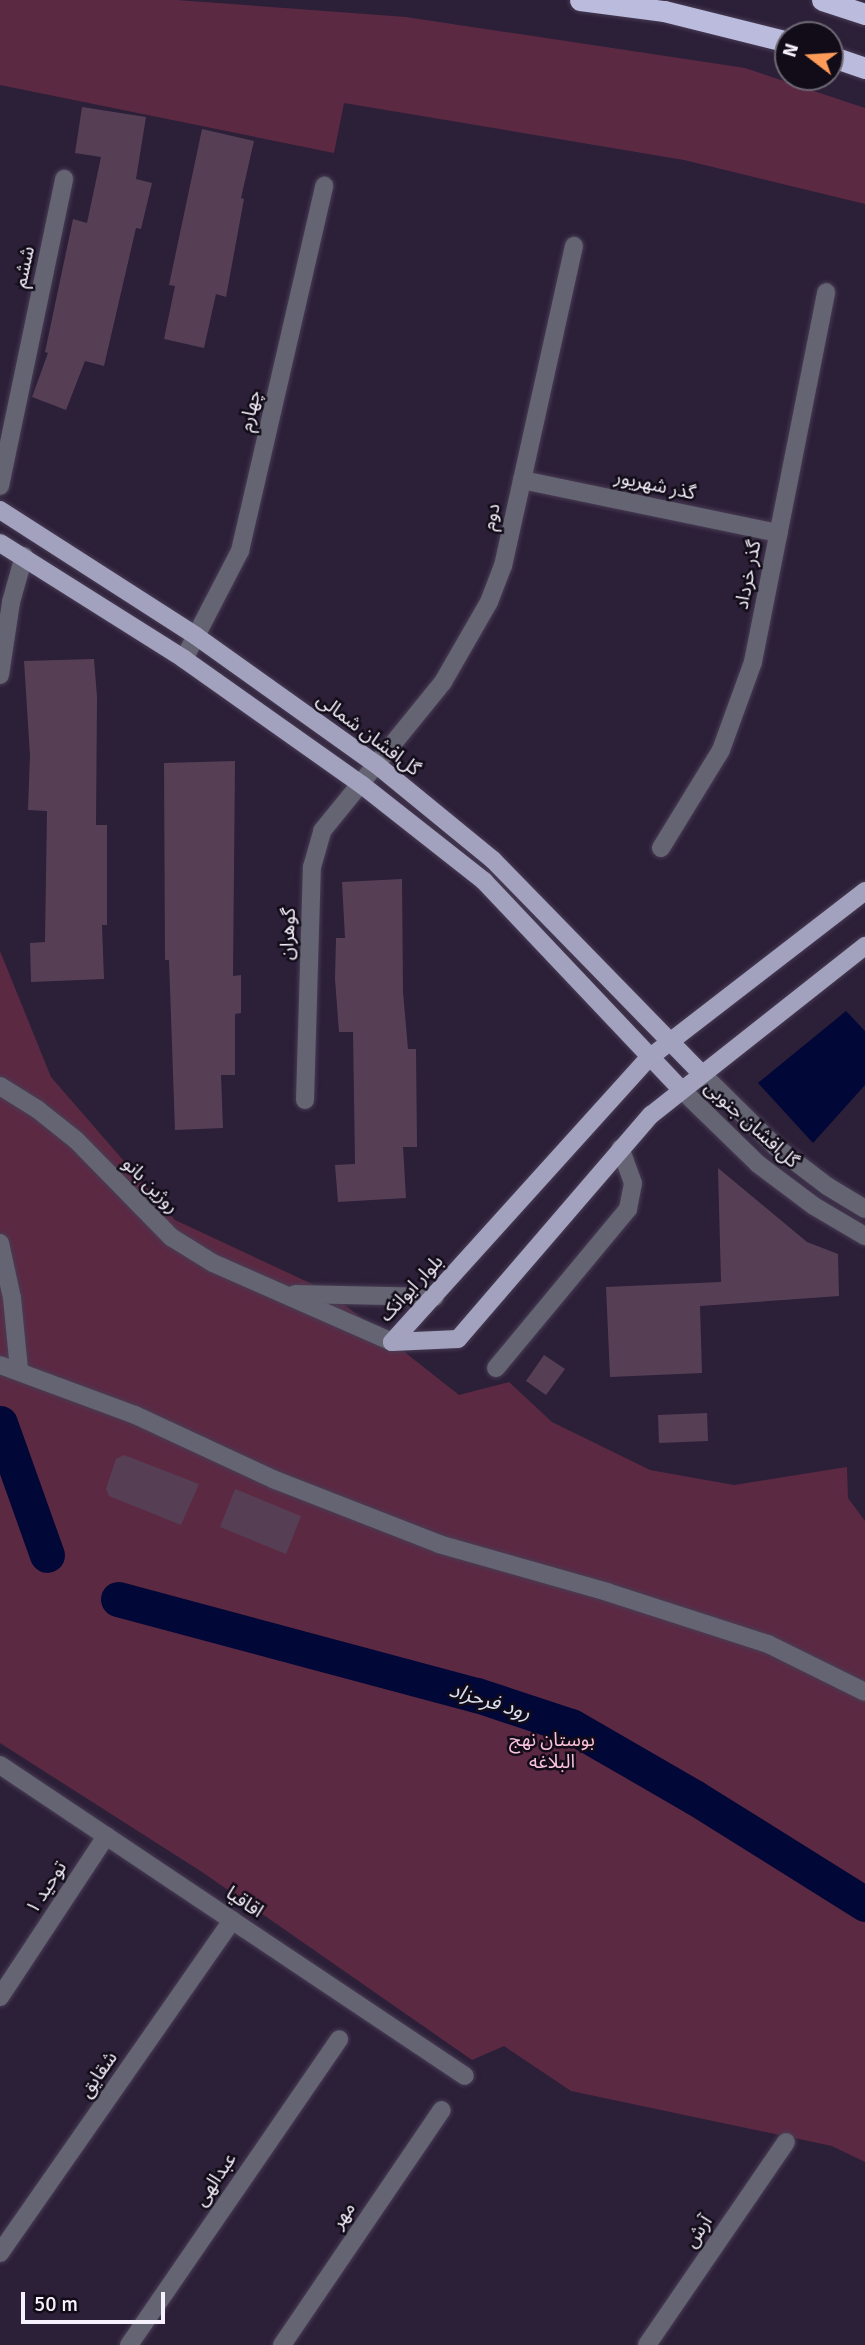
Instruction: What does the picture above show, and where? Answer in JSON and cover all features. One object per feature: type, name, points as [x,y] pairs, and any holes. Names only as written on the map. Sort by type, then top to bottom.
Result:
[{"type":"highway","points":[[580,0],[664,11],[774,38]]},
{"type":"highway","points":[[822,0],[865,13]]},
{"type":"highway","points":[[844,61],[865,68]]},
{"type":"main road","name":"گل‌افشان شمالی","points":[[0,510],[196,636],[377,765],[493,860],[701,1073]]},
{"type":"main road","points":[[0,543],[184,659],[362,785],[484,881],[681,1089]]},
{"type":"main road","name":"بلوار ایوانک","points":[[391,1342],[435,1297],[577,1134],[649,1058],[865,891]]},
{"type":"main road","name":"بلوار ایوانک","points":[[391,1342],[458,1339],[620,1148],[681,1089],[865,946]]},
{"type":"street","name":"ششم","points":[[0,486],[64,179]]},
{"type":"street","name":"چهارم","points":[[184,659],[240,551],[324,186]]},
{"type":"street","name":"دوم","points":[[362,785],[443,682],[489,602],[503,566],[574,246]]},
{"type":"street","name":"گذر خرداد","points":[[661,848],[721,750],[753,662],[826,292]]},
{"type":"street","name":"گذر شهریور","points":[[522,480],[779,533]]},
{"type":"street","points":[[0,676],[11,602],[23,556]]},
{"type":"street","name":"گوهران","points":[[305,1100],[312,867],[322,831],[362,785]]},
{"type":"street","name":"گل‌افشان جنوبی","points":[[701,1073],[776,1147],[827,1186],[865,1209]]},
{"type":"street","name":"روژین بانو","points":[[0,1086],[37,1109],[76,1140],[171,1237],[213,1263],[391,1342]]},
{"type":"street","name":"گل‌افشان جنوبی","points":[[681,1089],[758,1164],[814,1206],[865,1236]]},
{"type":"street","points":[[496,1368],[628,1209],[633,1184],[620,1148]]},
{"type":"street","points":[[0,1243],[12,1298],[19,1370]]},
{"type":"street","points":[[284,1294],[435,1297]]},
{"type":"street","points":[[0,1365],[135,1415],[275,1480],[439,1544],[607,1592],[768,1644],[865,1692]]},
{"type":"street","name":"اقاقیا","points":[[0,1765],[465,2076]]},
{"type":"street","name":"توحید ۱","points":[[0,1997],[106,1836]]},
{"type":"street","name":"شقایق","points":[[0,2253],[232,1920]]},
{"type":"street","name":"عبدالهی","points":[[129,2345],[338,2039]]},
{"type":"street","name":"مهر","points":[[282,2345],[442,2110]]},
{"type":"street","name":"آرش","points":[[647,2345],[786,2142]]},
{"type":"green space","points":[[0,0],[177,0],[406,17],[745,68],[774,78],[774,91],[814,91],[865,108],[865,204],[684,160],[344,103],[334,153],[0,85]]},
{"type":"green space","name":"بوستان نهج البلاغه","points":[[0,951],[51,1077],[175,1220],[327,1291],[459,1395],[509,1382],[552,1422],[650,1470],[734,1485],[847,1467],[848,1498],[865,1521],[865,2162],[832,2146],[571,2091],[504,2046],[472,2060],[202,1872],[0,1743]]},
{"type":"shaded area","points":[[846,1011],[865,1031],[865,1085],[813,1143],[758,1083]]},
{"type":"building","points":[[82,107],[146,117],[136,179],[152,183],[141,229],[136,228],[104,366],[85,361],[66,410],[32,397],[48,353],[45,352],[73,219],[87,223],[101,157],[75,153]]},
{"type":"building","points":[[202,129],[254,141],[241,198],[244,199],[226,297],[216,294],[204,348],[164,339],[175,286],[169,285]]},
{"type":"building","points":[[94,659],[97,697],[96,825],[107,825],[107,925],[102,925],[104,979],[31,982],[30,943],[45,942],[47,811],[28,810],[30,755],[24,661]]},
{"type":"building","points":[[235,761],[233,976],[241,975],[241,1013],[235,1014],[235,1075],[221,1075],[223,1128],[175,1130],[169,960],[165,960],[164,763]]},
{"type":"building","points":[[402,879],[403,992],[408,1049],[416,1049],[417,1147],[403,1147],[406,1198],[338,1202],[335,1165],[355,1164],[353,1032],[339,1032],[335,979],[336,938],[345,938],[342,882]]},
{"type":"building","points":[[718,1168],[807,1242],[838,1254],[839,1296],[700,1306],[702,1373],[610,1377],[606,1287],[721,1282]]},
{"type":"building","points":[[544,1355],[565,1369],[546,1395],[526,1381]]},
{"type":"building","points":[[707,1413],[708,1441],[659,1443],[658,1415]]},
{"type":"building","points":[[124,1455],[199,1484],[181,1525],[109,1496],[106,1489],[116,1459]]},
{"type":"building","points":[[235,1489],[301,1516],[286,1554],[220,1527]]},
{"type":"waterway","name":"رود فرحزاد","points":[[0,1423],[47,1555]]},
{"type":"waterway","name":"رود فرحزاد","points":[[118,1599],[477,1695],[571,1726],[694,1797],[865,1904]]}]
